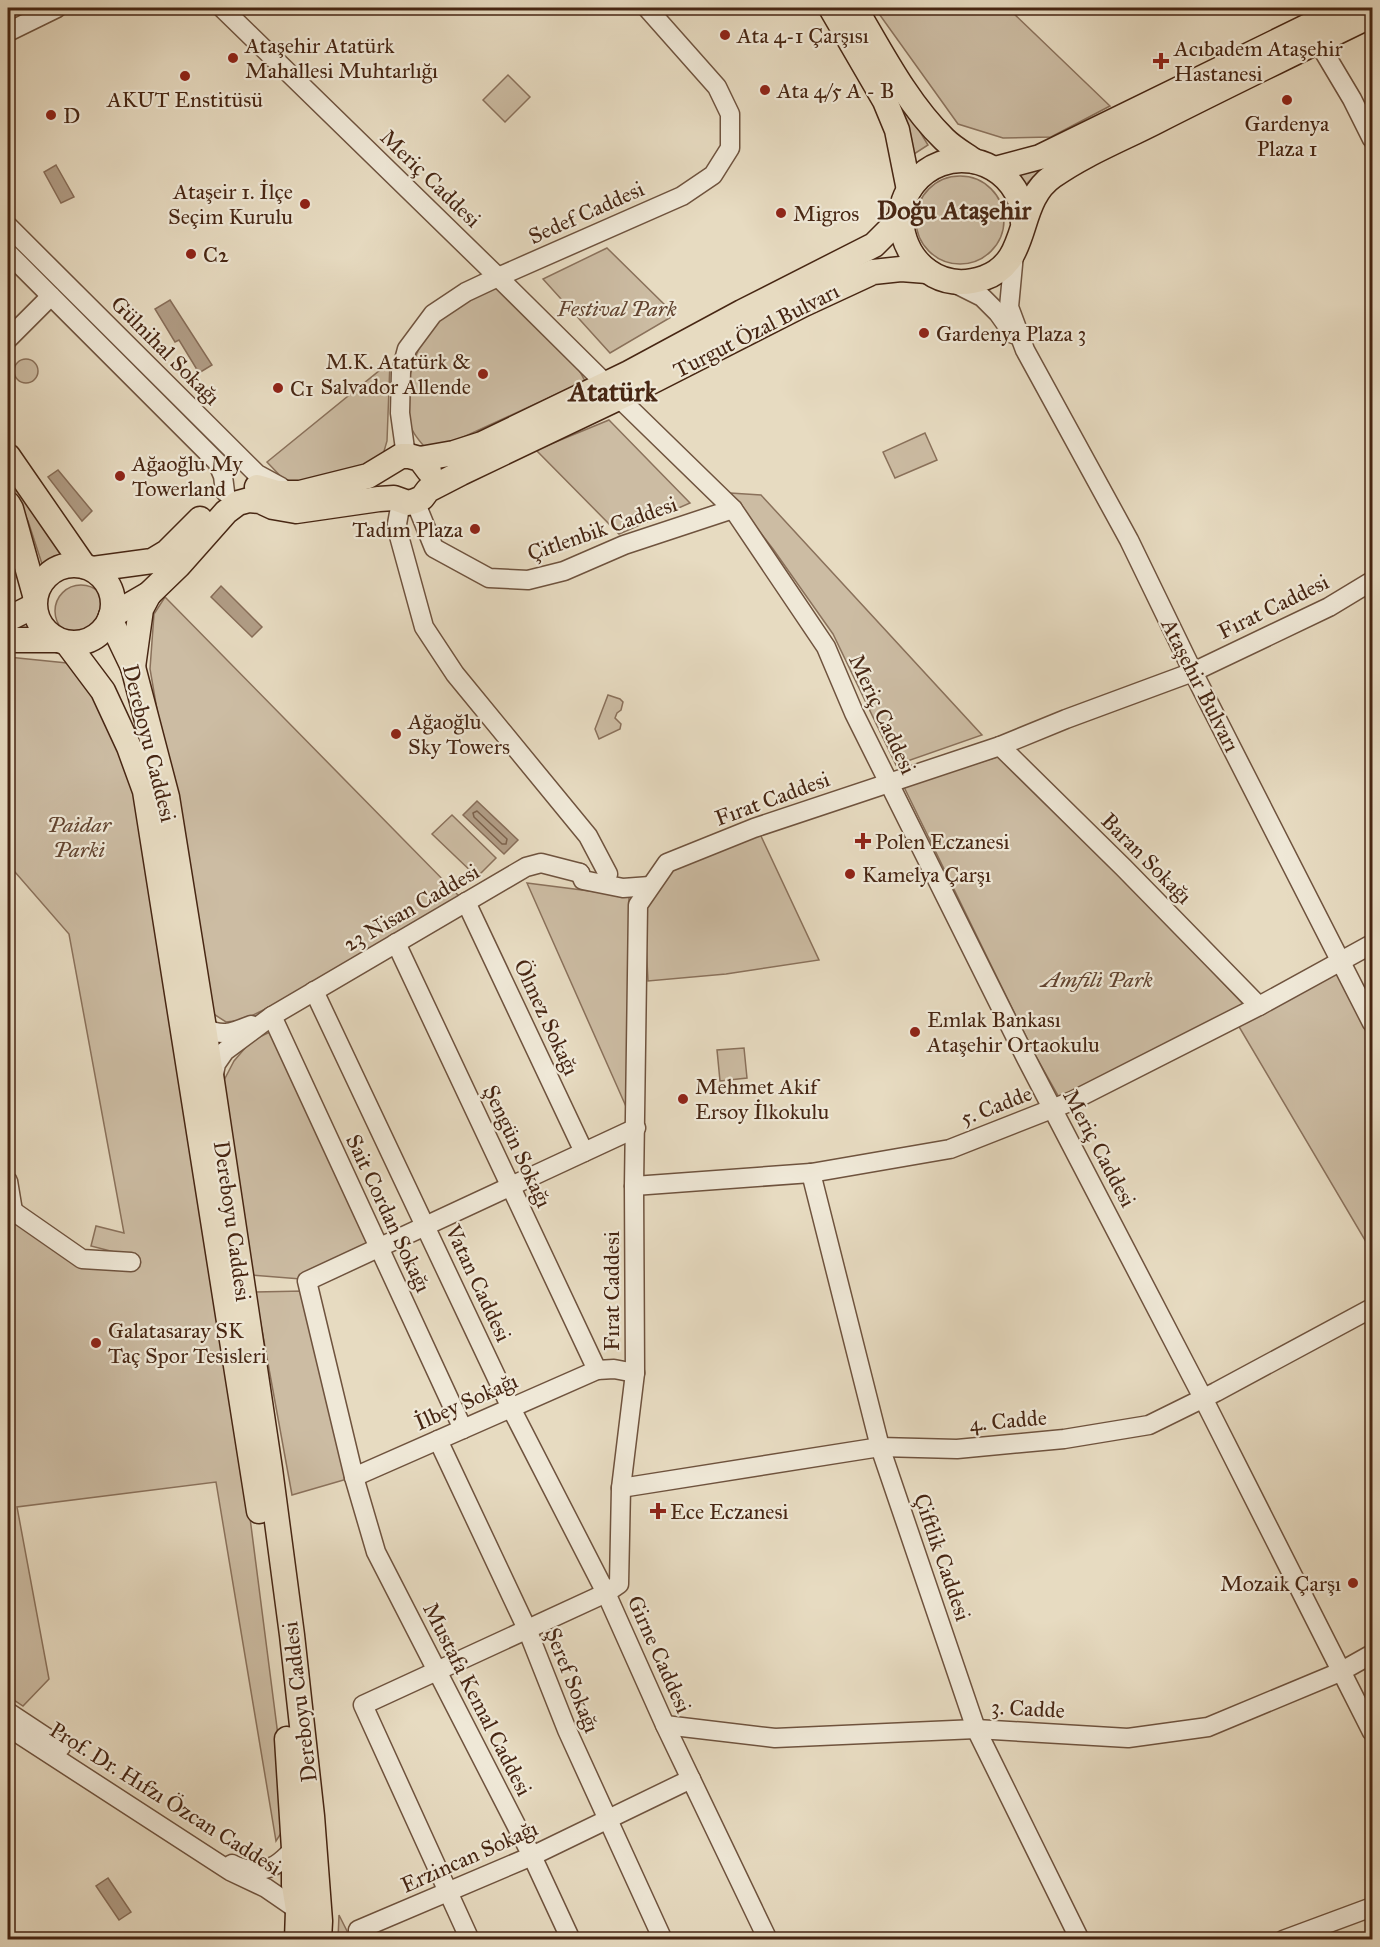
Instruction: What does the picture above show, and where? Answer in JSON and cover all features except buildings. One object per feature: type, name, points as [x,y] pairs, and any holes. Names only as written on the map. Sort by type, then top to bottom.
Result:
[{"type":"main road","points":[[831,8],[885,101],[897,130],[909,190]]},
{"type":"main road","name":"Turgut Özal Bulvarı","points":[[927,271],[913,257],[904,241],[901,218],[903,203],[909,190],[921,175],[937,164],[955,159],[984,165],[1040,157],[1345,8]]},
{"type":"main road","points":[[860,11],[906,92],[931,124],[954,148],[1010,183],[1020,202],[1023,223]]},
{"type":"main road","points":[[1014,254],[1029,204],[1051,177],[1085,157],[1372,15]]},
{"type":"main road","name":"Turgut Özal Bulvarı","points":[[8,640],[76,643],[93,638],[100,633],[110,618],[149,594],[179,565],[226,512],[238,503],[249,500],[260,501],[273,507],[296,512],[373,500],[410,498],[612,391],[742,312],[874,246],[901,218]]},
{"type":"main road","name":"Turgut Özal Bulvarı","points":[[225,492],[251,485],[277,493],[300,493],[368,476],[406,459],[454,453],[482,444],[612,391],[873,272],[901,268],[927,271],[949,280],[968,282],[986,277],[1014,254]]},
{"type":"main road","points":[[8,456],[88,568]]},
{"type":"main road","points":[[406,459],[428,469],[431,477],[410,498],[385,487],[384,479],[385,472],[406,459]]},
{"type":"main road","points":[[88,568],[152,561],[167,552],[225,492]]},
{"type":"main road","points":[[8,504],[35,600],[36,616],[41,626],[62,642]]},
{"type":"main road","points":[[8,618],[35,600],[40,583],[48,573],[72,564],[88,568],[101,575],[111,591],[113,610],[110,618]]},
{"type":"main road","points":[[133,666],[141,609],[149,594]]},
{"type":"main road","name":"Dereboyu Caddesi","points":[[110,618],[133,666],[167,797],[204,1028],[270,1468],[292,1635],[314,1839],[320,1921],[319,1940]]},
{"type":"main road","name":"Dereboyu Caddesi","points":[[62,642],[103,691],[129,747],[145,791],[261,1520],[289,1754],[294,1885],[298,1910],[297,1940]]},
{"type":"street","points":[[8,32],[57,8]]},
{"type":"street","name":"Meriç Caddesi","points":[[222,8],[733,509],[826,647],[854,713],[888,783],[1026,1058],[1203,1398],[1372,1732]]},
{"type":"street","name":"Sedef Caddesi","points":[[406,459],[400,397],[401,371],[407,349],[433,314],[466,292],[682,196],[713,176],[730,148],[730,114],[717,87],[647,8]]},
{"type":"street","points":[[1318,42],[1352,99],[1372,139]]},
{"type":"street","name":"Gülnihal Sokağı","points":[[8,226],[257,474],[277,486],[300,493]]},
{"type":"street","name":"Gülnihal Sokağı","points":[[8,254],[217,462],[223,476],[225,492]]},
{"type":"street","name":"Ataşehir Bulvarı","points":[[1014,254],[1009,307],[1025,350]]},
{"type":"street","name":"Ataşehir Bulvarı","points":[[949,280],[982,297],[998,313],[1025,350],[1129,540],[1193,672],[1372,1023]]},
{"type":"street","points":[[8,339],[51,296]]},
{"type":"street","points":[[410,498],[397,524],[424,627],[455,674],[588,836],[608,874]]},
{"type":"street","name":"Çitlenbik Caddesi","points":[[410,498],[434,548],[489,578],[528,580],[564,571],[624,545],[733,509]]},
{"type":"street","name":"Fırat Caddesi","points":[[635,1373],[634,1186],[638,904],[667,863],[754,828],[1000,746],[1193,672],[1329,607],[1372,581]]},
{"type":"street","name":"Baran Sokağı","points":[[1000,746],[1259,1006]]},
{"type":"street","name":"23 Nisan Caddesi","points":[[272,1016],[526,867],[541,863],[580,873]]},
{"type":"street","points":[[588,869],[650,886],[623,888],[583,880],[580,873],[588,869]]},
{"type":"street","name":"Ölmez Sokağı","points":[[466,902],[584,1152]]},
{"type":"street","name":"Şengün Sokağı","points":[[396,943],[597,1370]]},
{"type":"street","name":"5. Cadde","points":[[634,1186],[811,1173],[950,1149],[1054,1109],[1259,1006],[1372,944]]},
{"type":"street","name":"Vatan Caddesi","points":[[314,992],[511,1408],[606,1593]]},
{"type":"street","points":[[204,1028],[217,1034],[234,1032],[272,1016]]},
{"type":"street","points":[[212,1083],[216,1064],[225,1051],[272,1016]]},
{"type":"street","name":"Sait Cordan Sokağı","points":[[272,1016],[463,1429]]},
{"type":"street","points":[[378,1248],[636,1128]]},
{"type":"street","name":"Çiftlik Caddesi","points":[[811,1173],[880,1447],[976,1729],[1080,1940]]},
{"type":"street","points":[[8,1181],[10,1211],[82,1259],[132,1262]]},
{"type":"street","name":"Mustafa Kemal Caddesi","points":[[378,1248],[307,1281],[354,1477],[376,1552],[532,1856],[571,1940]]},
{"type":"street","name":"4. Cadde","points":[[621,1488],[880,1447],[957,1449],[1064,1439],[1149,1425],[1372,1308]]},
{"type":"street","points":[[597,1370],[614,1369],[635,1373]]},
{"type":"street","name":"İlbey Sokağı","points":[[354,1477],[597,1370]]},
{"type":"street","name":"Girne Caddesi","points":[[635,1373],[621,1488],[619,1584],[606,1593],[665,1725],[768,1940]]},
{"type":"street","name":"Şeref Sokağı","points":[[438,1440],[526,1629],[567,1730],[663,1940]]},
{"type":"street","points":[[470,1940],[363,1705],[606,1593]]},
{"type":"street","name":"3. Cadde","points":[[665,1725],[775,1738],[976,1729],[1128,1738],[1208,1728],[1340,1672],[1372,1654]]},
{"type":"street","name":"Prof. Dr. Hıfzı Özcan Caddesi","points":[[8,1712],[240,1869],[272,1867],[294,1849]]},
{"type":"street","name":"Prof. Dr. Hıfzı Özcan Caddesi","points":[[8,1727],[230,1871],[266,1888],[298,1910]]},
{"type":"street","name":"Erzincan Sokağı","points":[[363,1940],[358,1930],[532,1856],[691,1779]]},
{"type":"street","points":[[1283,1940],[1372,1907]]},
{"type":"green space","points":[[877,8],[1008,8],[1110,106],[1051,137],[1003,138],[958,124]]},
{"type":"green space","points":[[508,75],[530,97],[505,122],[483,100]]},
{"type":"green space","points":[[902,102],[928,145],[914,154],[895,105]]},
{"type":"green space","points":[[1066,159],[1033,177],[1019,192],[1005,170]]},
{"type":"green space","points":[[960,176],[985,183],[997,195],[1004,220],[997,245],[985,257],[960,264],[935,257],[923,245],[916,220],[923,195],[935,183]]},
{"type":"green space","name":"Festival Park","points":[[607,248],[669,309],[673,316],[610,353],[543,279]]},
{"type":"green space","points":[[500,286],[574,361],[585,381],[444,446],[427,450],[411,428],[408,419],[407,393],[413,363],[419,349],[425,336],[442,316],[463,303]]},
{"type":"green space","points":[[26,359],[35,362],[38,371],[35,380],[26,383],[17,380],[14,371],[17,362]]},
{"type":"green space","points":[[390,362],[387,441],[382,458],[365,471],[289,485],[267,462]]},
{"type":"green space","points":[[609,420],[690,503],[619,534],[536,450]]},
{"type":"green space","points":[[925,433],[937,460],[895,478],[883,452]]},
{"type":"green space","points":[[8,466],[73,554],[58,559],[44,570],[28,521],[8,484]]},
{"type":"green space","points":[[730,493],[761,495],[982,735],[896,765],[833,634]]},
{"type":"green space","points":[[81,585],[91,587],[99,593],[105,601],[107,611],[105,621],[99,629],[91,635],[81,637],[71,635],[63,629],[57,621],[55,611],[57,601],[63,593],[71,587]]},
{"type":"green space","points":[[165,597],[459,896],[324,980],[243,1020],[226,1022],[209,1011],[150,669],[154,614]]},
{"type":"green space","name":"Paidar Parki","points":[[8,657],[67,663],[102,694],[129,747],[245,1479],[289,1821],[276,1841],[216,1482],[17,1507],[49,1679],[23,1706],[8,1696],[8,1214],[79,1262],[126,1255],[91,1246],[96,1226],[124,1233],[69,934],[8,864]]},
{"type":"green space","points":[[608,695],[623,702],[615,718],[621,724],[620,729],[599,739],[595,729]]},
{"type":"green space","name":"Amfili Park","points":[[1000,756],[1116,870],[1243,1004],[1060,1099],[1034,1053],[904,787]]},
{"type":"green space","points":[[452,815],[496,858],[477,877],[432,834]]},
{"type":"green space","points":[[760,834],[819,960],[726,974],[648,981],[644,904],[673,865]]},
{"type":"green space","points":[[527,883],[629,896],[628,1111]]},
{"type":"green space","points":[[1338,973],[1372,1041],[1372,1252],[1238,1025]]},
{"type":"green space","points":[[274,1030],[378,1248],[301,1279],[252,1275],[221,1086],[234,1061],[251,1041]]},
{"type":"green space","points":[[744,1048],[747,1078],[720,1081],[717,1050]]},
{"type":"green space","points":[[304,1291],[354,1477],[292,1495],[255,1292]]},
{"type":"green space","points":[[339,1915],[351,1939],[338,1939]]},
{"type":"water","points":[[56,165],[74,197],[61,203],[44,172]]},
{"type":"water","points":[[170,300],[212,365],[199,373],[179,340],[175,342],[155,309]]},
{"type":"water","points":[[58,470],[92,511],[82,521],[48,477]]},
{"type":"water","points":[[221,586],[262,627],[252,637],[211,597]]},
{"type":"water","points":[[477,801],[518,840],[504,854],[463,815]]},
{"type":"water","points":[[108,1878],[131,1912],[119,1920],[96,1886]]},
{"type":"place","name":"Ata 4-1 Çarşısı","points":[[725,35]]},
{"type":"place","name":"Ataşehir Atatürk Mahallesi Muhtarlığı","points":[[233,58]]},
{"type":"place","name":"Acıbadem Ataşehir Hastanesi","points":[[1161,61]]},
{"type":"place","name":"AKUT Enstitüsü","points":[[185,76]]},
{"type":"place","name":"Ata 4/5 A - B","points":[[765,90]]},
{"type":"place","name":"Gardenya Plaza 1","points":[[1287,100]]},
{"type":"place","name":"D","points":[[51,115]]},
{"type":"place","name":"Ataşeir 1. İlçe Seçim Kurulu","points":[[305,204]]},
{"type":"place","name":"Migros","points":[[781,213]]},
{"type":"place","name":"C2","points":[[191,254]]},
{"type":"place","name":"Gardenya Plaza 3","points":[[924,333]]},
{"type":"place","name":"M.K. Atatürk & Salvador Allende","points":[[483,374]]},
{"type":"place","name":"C1","points":[[278,388]]},
{"type":"place","name":"Ağaoğlu My Towerland","points":[[120,476]]},
{"type":"place","name":"Tadım Plaza","points":[[475,529]]},
{"type":"place","name":"Ağaoğlu Sky Towers","points":[[396,734]]},
{"type":"place","name":"Polen Eczanesi","points":[[863,841]]},
{"type":"place","name":"Kamelya Çarşı","points":[[850,874]]},
{"type":"place","name":"Emlak Bankası Ataşehir Ortaokulu","points":[[915,1032]]},
{"type":"place","name":"Mehmet Akif Ersoy İlkokulu","points":[[683,1099]]},
{"type":"place","name":"Galatasaray SK Taç Spor Tesisleri","points":[[96,1343]]},
{"type":"place","name":"Ece Eczanesi","points":[[658,1511]]},
{"type":"place","name":"Mozaik Çarşı","points":[[1353,1583]]},
{"type":"district","name":"Doğu Ataşehir","points":[[954,210]]},
{"type":"district","name":"Atatürk","points":[[613,391]]}]
